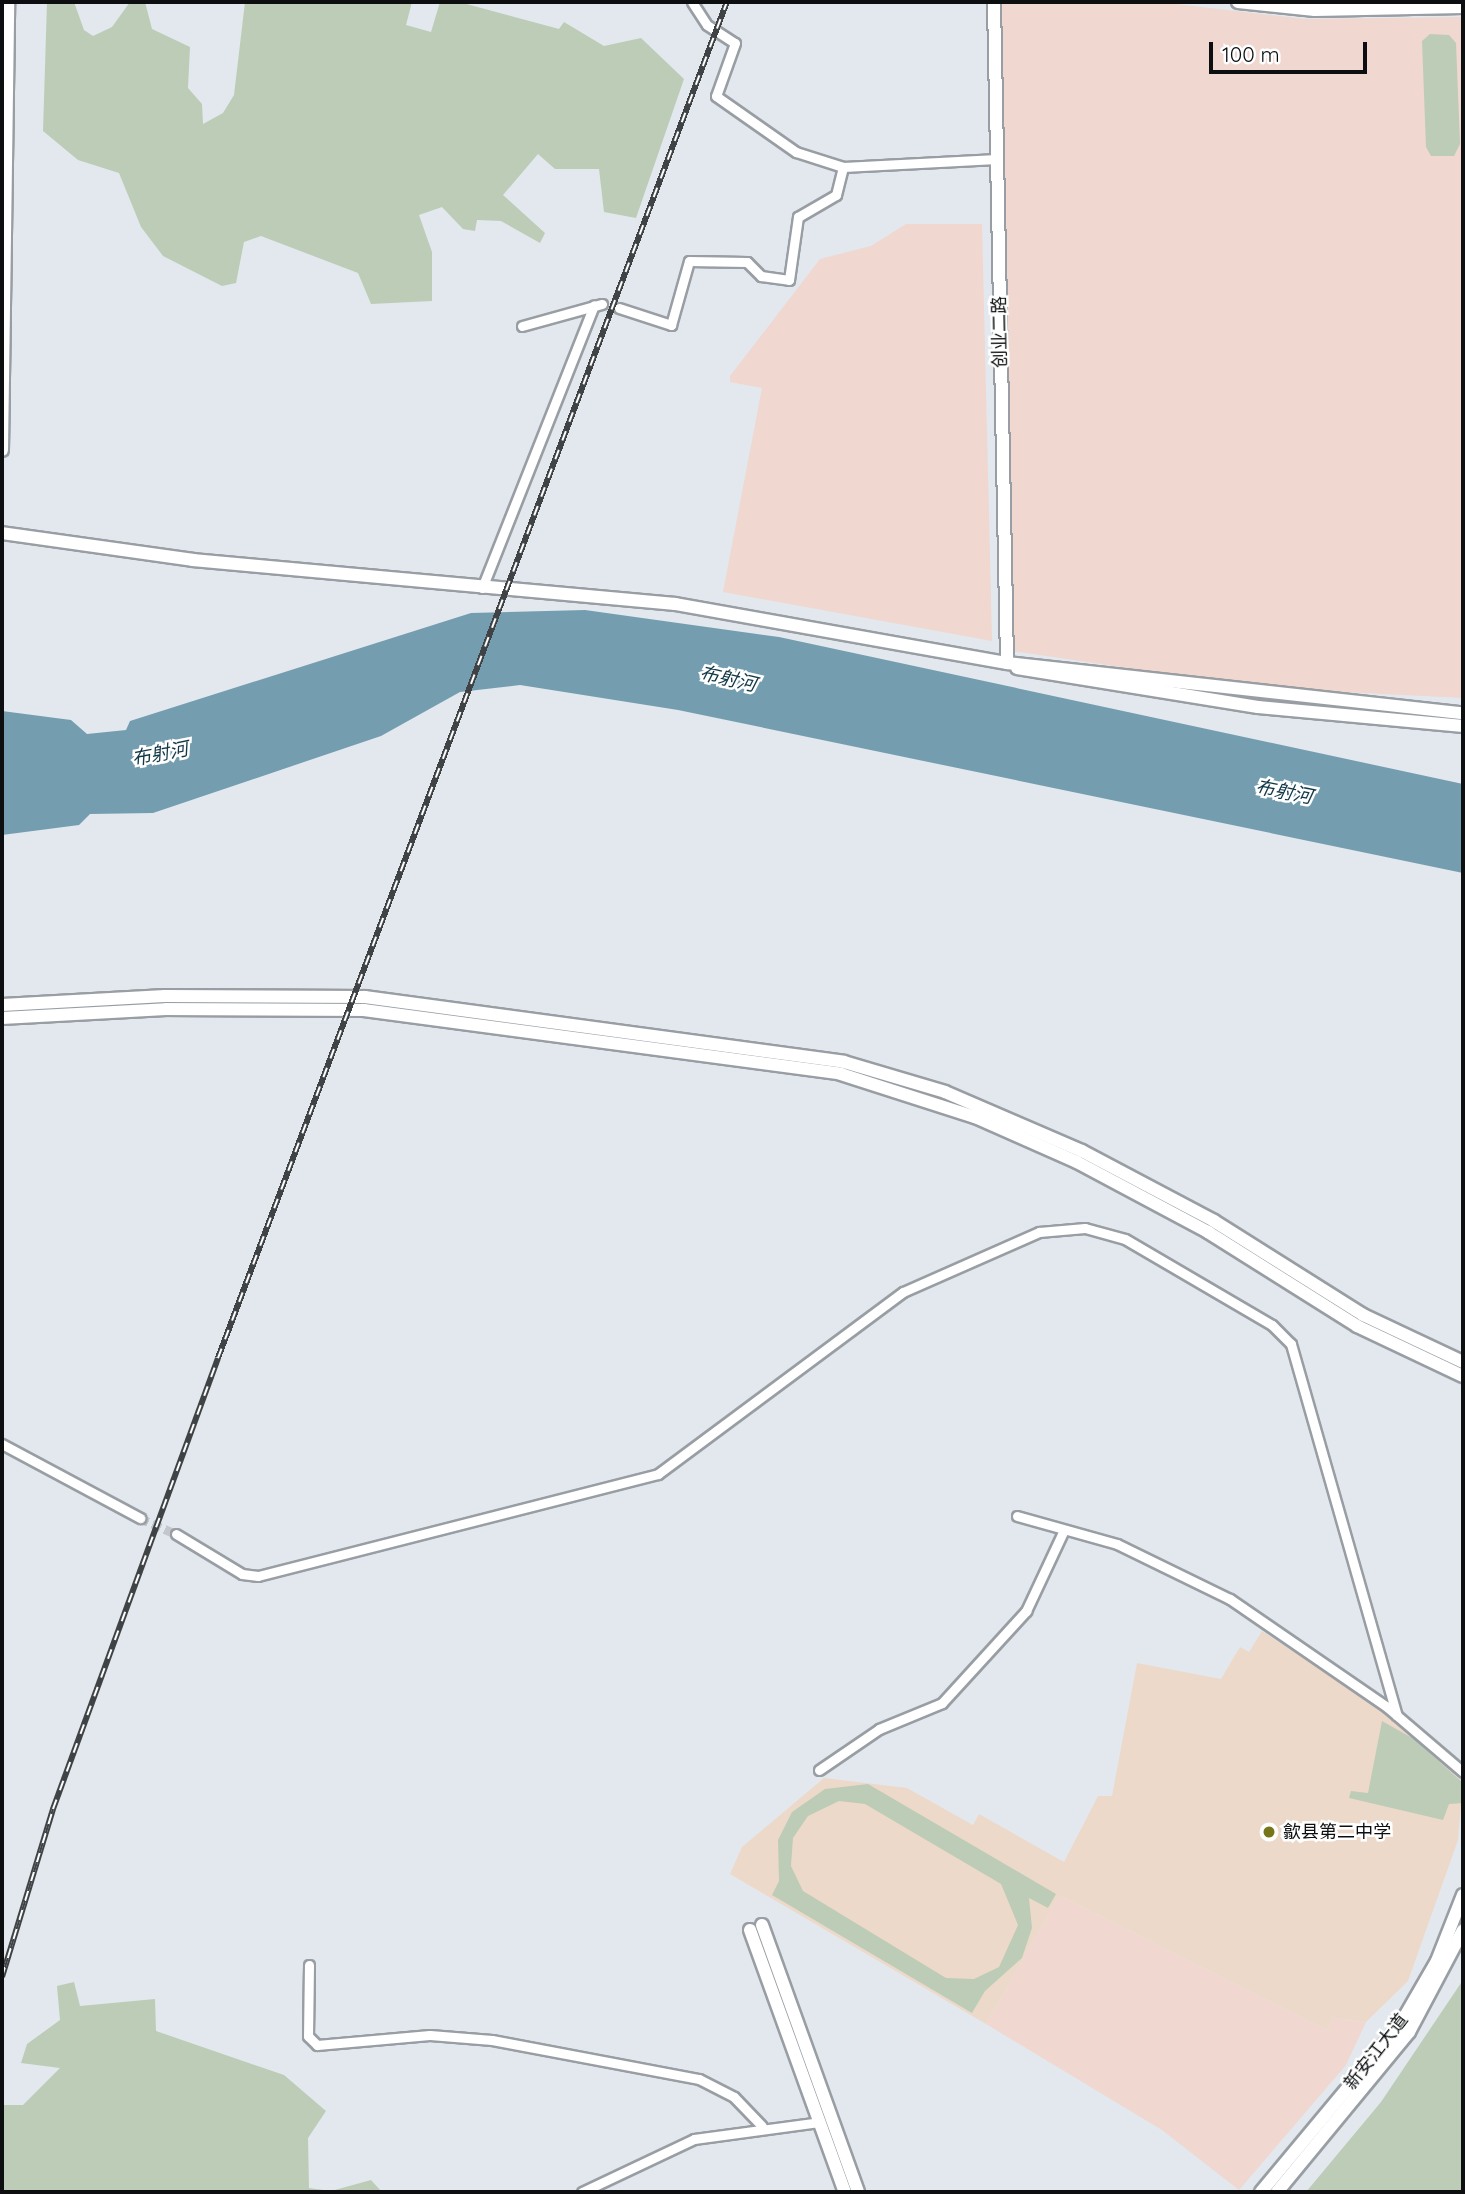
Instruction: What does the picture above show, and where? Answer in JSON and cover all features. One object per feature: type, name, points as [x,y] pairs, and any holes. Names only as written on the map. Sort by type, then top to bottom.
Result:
[{"type":"main road","points":[[2,450],[8,2]]},
{"type":"main road","name":"创业二路","points":[[994,2],[1007,663]]},
{"type":"main road","points":[[1238,2],[1315,9],[1463,6]]},
{"type":"main road","points":[[2,533],[193,560],[720,610],[1007,663],[1463,713]]},
{"type":"main road","points":[[1007,663],[1034,675],[1258,707],[1463,726]]},
{"type":"main road","points":[[2,1006],[179,996],[365,998],[844,1062],[945,1092],[1082,1151],[1214,1221],[1363,1315],[1463,1362]]},
{"type":"main road","points":[[2,1018],[166,1009],[364,1010],[841,1074],[964,1113],[1077,1162],[1197,1226],[1357,1326],[1463,1376]]},
{"type":"main road","name":"新安江大道","points":[[1261,2192],[1400,2025],[1437,1961],[1463,1895]]},
{"type":"main road","points":[[845,2192],[819,2122],[756,1928],[858,2192]]},
{"type":"main road","name":"新安江大道","points":[[1277,2192],[1409,2032],[1463,1930]]},
{"type":"street","points":[[692,2],[707,24],[735,43],[716,96],[790,149],[844,167],[997,159]]},
{"type":"street","points":[[618,308],[671,325],[689,261],[747,262],[761,276],[789,280],[798,217],[836,195],[844,167]]},
{"type":"street","points":[[482,587],[598,305],[522,326]]},
{"type":"street","points":[[176,1534],[242,1574],[258,1576],[658,1474],[904,1292],[1039,1232],[1085,1228],[1125,1239],[1272,1325],[1291,1344],[1398,1715]]},
{"type":"street","points":[[2,1444],[140,1518]]},
{"type":"street","points":[[1017,1516],[1117,1545],[1220,1594],[1398,1715],[1463,1772]]},
{"type":"street","points":[[820,1770],[879,1729],[942,1703],[1026,1611],[1064,1530]]},
{"type":"street","points":[[310,1965],[308,2036],[317,2045],[430,2035],[492,2040],[699,2079],[734,2097],[762,2126]]},
{"type":"street","points":[[582,2192],[694,2140],[762,2126],[819,2122]]},
{"type":"shaded area","points":[[1001,2],[1159,2],[1305,19],[1463,17],[1463,698],[1263,688],[1012,651]]},
{"type":"shaded area","points":[[906,224],[982,224],[992,641],[723,592],[762,388],[730,382],[730,376],[820,259],[871,246]]},
{"type":"shaded area","name":"歙县第二中学","points":[[1262,1631],[1376,1705],[1463,1782],[1458,1840],[1408,1981],[1366,2022],[1333,2017],[1327,2030],[1059,1895],[986,2024],[730,1874],[742,1847],[824,1778],[907,1788],[973,1825],[979,1814],[1064,1862],[1098,1796],[1112,1796],[1137,1663],[1221,1679],[1240,1647],[1249,1652]]},
{"type":"shaded area","points":[[1059,1895],[1327,2030],[1333,2017],[1366,2022],[1346,2065],[1239,2190],[1162,2130],[986,2024]]},
{"type":"green space","points":[[47,2],[74,2],[84,30],[93,36],[112,27],[130,2],[145,2],[152,29],[190,47],[188,88],[202,104],[203,124],[223,113],[234,95],[245,2],[412,2],[406,25],[431,32],[440,2],[459,2],[559,29],[564,22],[604,46],[641,38],[684,79],[636,218],[604,212],[599,169],[555,169],[538,154],[503,195],[545,233],[540,243],[501,221],[477,220],[475,231],[463,229],[442,207],[419,215],[432,252],[432,301],[371,304],[358,273],[261,236],[244,242],[236,283],[222,286],[163,256],[141,227],[119,173],[78,160],[43,131]]},
{"type":"green space","points":[[1430,34],[1449,35],[1456,43],[1460,144],[1454,156],[1431,156],[1426,147],[1422,41]]},
{"type":"green space","points":[[1382,1721],[1414,1739],[1463,1783],[1463,1803],[1449,1804],[1443,1820],[1349,1798],[1351,1791],[1368,1793]]},
{"type":"green space","points":[[868,1784],[1056,1894],[1048,1908],[1029,1898],[1032,1928],[1022,1958],[985,1991],[972,2013],[772,1895],[779,1881],[778,1840],[792,1812],[825,1789]],"holes":[[[839,1801],[865,1804],[1001,1884],[1018,1925],[999,1967],[974,1979],[946,1978],[803,1891],[791,1866],[793,1838],[808,1816]]]},
{"type":"green space","points":[[1463,1980],[1463,2192],[1306,2192],[1381,2102]]},
{"type":"green space","points":[[74,1982],[80,2006],[155,1999],[156,2031],[284,2075],[326,2111],[308,2138],[309,2188],[331,2191],[371,2180],[382,2192],[2,2192],[2,2105],[23,2105],[60,2068],[21,2063],[27,2044],[60,2020],[57,1986]]},
{"type":"water","name":"布射河","points":[[585,610],[779,637],[1463,784],[1463,873],[678,710],[520,685],[460,692],[381,736],[153,813],[90,814],[79,825],[2,835],[2,711],[71,720],[87,734],[126,730],[130,721],[471,613]]},
{"type":"tunnel","points":[[140,1518],[176,1534]]},
{"type":"railway","points":[[2,1977],[53,1809],[218,1358],[727,2]]},
{"type":"place","name":"歙县第二中学","points":[[1269,1832]]}]
